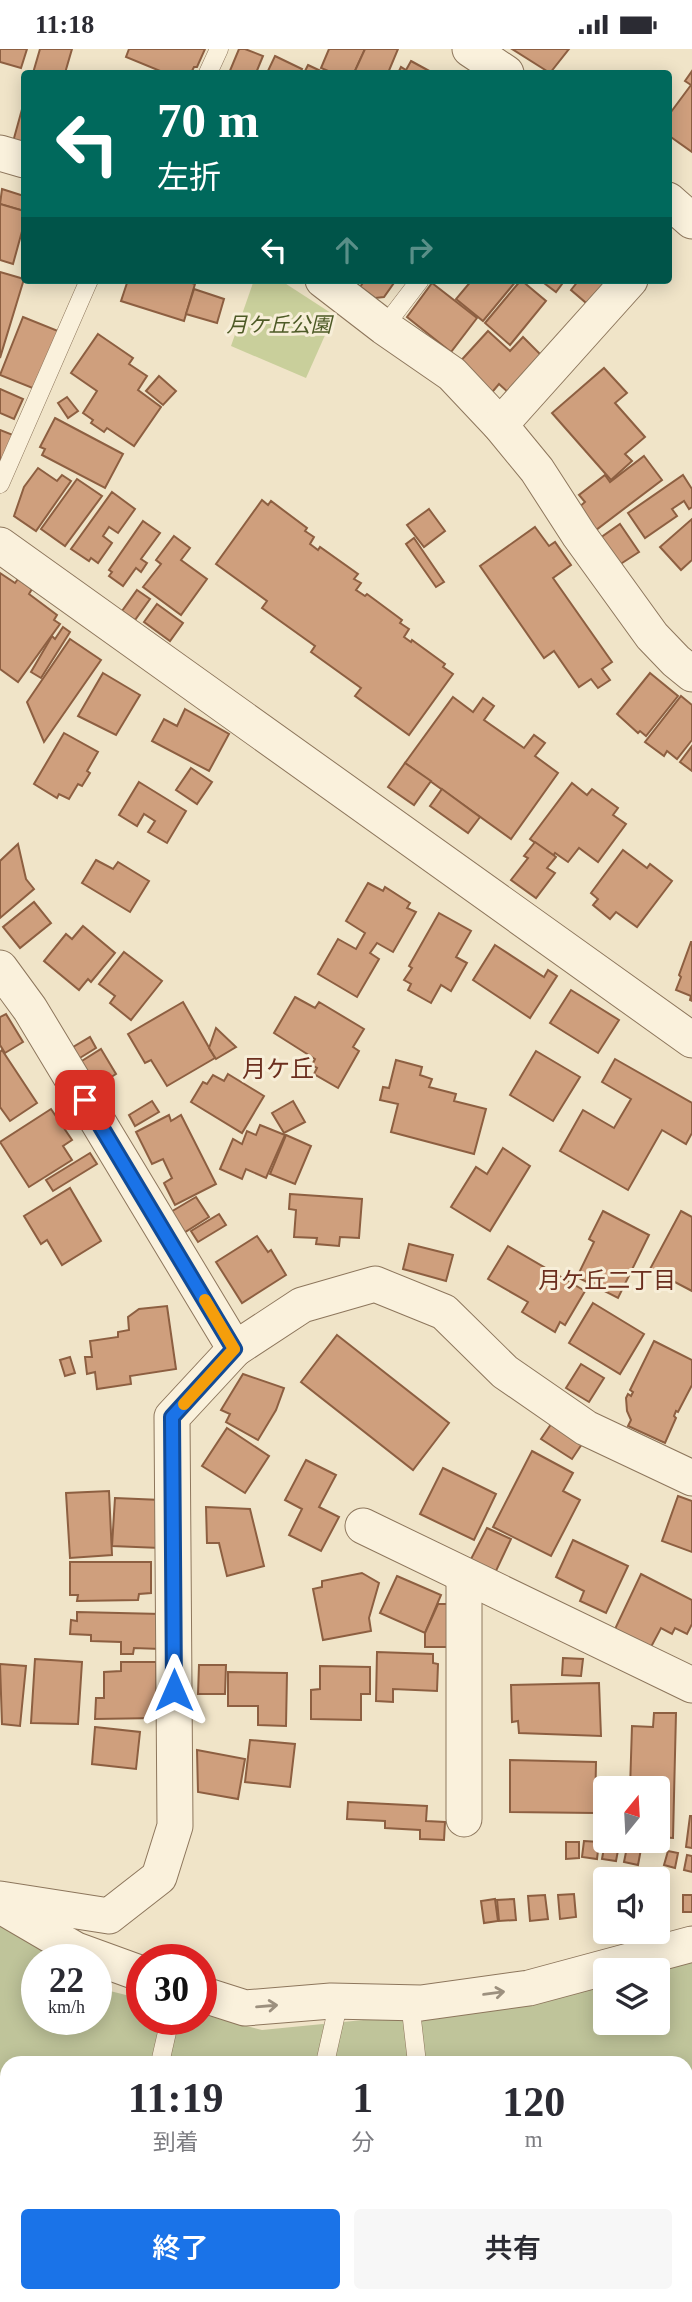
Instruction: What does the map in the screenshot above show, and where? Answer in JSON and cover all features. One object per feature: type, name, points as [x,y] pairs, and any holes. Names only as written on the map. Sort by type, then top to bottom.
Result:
[{"type":"street","points":[[470,49],[502,70]]},
{"type":"street","points":[[0,153],[21,159]]},
{"type":"street","points":[[328,284],[452,374],[500,425],[537,470],[579,535],[652,636],[684,663]]},
{"type":"street","points":[[500,425],[626,284]]},
{"type":"street","points":[[0,545],[692,1040]]},
{"type":"street","points":[[0,968],[30,1009],[234,1349]]},
{"type":"street","points":[[0,1899],[109,1916],[159,1877],[175,1826],[172,1417],[234,1349],[302,1305],[374,1284],[444,1312],[505,1371],[586,1428],[692,1478]]},
{"type":"street","points":[[363,1526],[692,1685]]},
{"type":"street","points":[[464,1577],[464,1819]]},
{"type":"street","points":[[0,1905],[76,1950],[126,1968]]},
{"type":"street","points":[[217,1999],[245,2008],[339,2001],[421,2003],[529,1988],[692,1944]]},
{"type":"lane","points":[[209,70],[219,49]]},
{"type":"lane","points":[[0,484],[87,284]]},
{"type":"lane","points":[[384,327],[417,284]]},
{"type":"lane","points":[[327,2056],[339,2001]]},
{"type":"lane","points":[[410,2002],[417,2056]]},
{"type":"lane","points":[[162,2056],[166,2035]]},
{"type":"green space","name":"月ケ丘公園","points":[[253,284],[286,284],[334,315],[306,378],[231,346]]},
{"type":"green space","points":[[0,1919],[38,1944],[21,1944],[21,2035],[112,2035],[112,1992],[126,1995],[126,2035],[217,2035],[217,2018],[262,2030],[495,2007],[593,1976],[593,2035],[670,2035],[670,1962],[692,1945],[692,2056],[0,2056]]},
{"type":"building","points":[[0,49],[27,49],[21,68],[0,62]]},
{"type":"building","points":[[40,49],[72,49],[66,70],[34,70]]},
{"type":"building","points":[[129,49],[205,49],[197,67],[192,70],[158,70],[126,57]]},
{"type":"building","points":[[239,49],[263,56],[257,70],[230,70]]},
{"type":"building","points":[[329,49],[365,49],[355,70],[321,68]]},
{"type":"building","points":[[365,49],[398,49],[389,70],[355,70]]},
{"type":"building","points":[[512,49],[569,49],[552,70],[545,70]]},
{"type":"building","points":[[275,56],[302,69],[302,70],[268,70]]},
{"type":"building","points":[[411,61],[428,70],[406,70]]},
{"type":"building","points":[[308,65],[319,70],[306,70]]},
{"type":"building","points":[[692,71],[692,152],[672,138],[672,111],[691,85],[685,81]]},
{"type":"building","points":[[21,113],[21,152],[11,149]]},
{"type":"building","points":[[2,189],[21,195],[21,210],[0,204]]},
{"type":"building","points":[[0,204],[21,210],[21,235],[13,264],[0,260]]},
{"type":"building","points":[[0,272],[21,278],[22,284],[0,358]]},
{"type":"building","points":[[127,284],[195,284],[184,321],[121,301]]},
{"type":"building","points":[[362,284],[393,284],[384,297],[375,298],[360,287]]},
{"type":"building","points":[[433,284],[477,318],[451,352],[407,317]]},
{"type":"building","points":[[469,284],[514,284],[483,321],[456,299]]},
{"type":"building","points":[[518,284],[526,284],[546,301],[510,345],[485,323]]},
{"type":"building","points":[[545,284],[562,284],[556,292]]},
{"type":"building","points":[[576,284],[612,284],[592,308],[571,290]]},
{"type":"building","points":[[194,289],[224,299],[217,323],[186,314]]},
{"type":"building","points":[[23,317],[58,331],[35,389],[0,375]]},
{"type":"building","points":[[488,331],[510,351],[523,337],[544,358],[510,394],[499,384],[488,397],[456,366]]},
{"type":"building","points":[[98,334],[133,358],[129,364],[147,376],[138,390],[161,407],[134,446],[107,428],[104,432],[83,413],[97,391],[71,373]]},
{"type":"building","points":[[604,368],[627,393],[615,403],[645,437],[625,454],[632,461],[611,480],[552,413]]},
{"type":"building","points":[[159,376],[176,391],[163,405],[146,391]]},
{"type":"building","points":[[0,389],[23,399],[14,419],[0,413]]},
{"type":"building","points":[[67,397],[78,411],[68,418],[58,403]]},
{"type":"building","points":[[55,418],[123,454],[105,488],[42,455],[45,449],[40,447]]},
{"type":"building","points":[[0,430],[13,435],[0,477]]},
{"type":"building","points":[[644,456],[662,480],[596,530],[578,508],[585,502],[579,495],[605,475],[610,482]]},
{"type":"building","points":[[38,468],[57,481],[62,475],[71,481],[36,531],[14,516],[24,487]]},
{"type":"building","points":[[683,475],[692,489],[692,507],[689,509],[684,501],[672,509],[677,516],[645,538],[628,513]]},
{"type":"building","points":[[77,479],[102,496],[65,546],[41,529]]},
{"type":"building","points":[[112,492],[135,509],[118,533],[109,527],[103,536],[112,543],[98,563],[91,558],[89,561],[71,549]]},
{"type":"building","points":[[262,500],[268,505],[271,501],[307,528],[305,531],[314,537],[310,544],[318,550],[320,547],[358,574],[354,579],[361,583],[356,590],[365,596],[367,594],[402,620],[400,623],[409,629],[404,637],[445,664],[443,667],[453,674],[409,735],[355,696],[361,688],[311,652],[315,646],[262,608],[267,601],[216,564]]},
{"type":"building","points":[[429,509],[445,531],[424,547],[407,525]]},
{"type":"building","points":[[692,519],[692,560],[681,570],[660,547]]},
{"type":"building","points":[[143,521],[160,533],[141,559],[147,563],[141,572],[136,568],[123,586],[109,576],[112,572],[109,570]]},
{"type":"building","points":[[620,524],[639,552],[619,565],[600,538]]},
{"type":"building","points":[[535,527],[549,546],[555,542],[571,565],[553,578],[612,662],[602,669],[610,680],[598,688],[591,679],[579,687],[554,651],[544,658],[480,566]]},
{"type":"building","points":[[174,536],[190,548],[181,560],[207,579],[181,615],[143,587],[161,564],[156,560]]},
{"type":"building","points":[[414,538],[444,582],[436,587],[406,544]]},
{"type":"building","points":[[0,573],[15,583],[18,579],[32,589],[29,594],[57,615],[54,620],[60,624],[18,682],[0,669]]},
{"type":"building","points":[[137,590],[150,599],[135,620],[122,611]]},
{"type":"building","points":[[157,604],[183,623],[170,641],[144,622]]},
{"type":"building","points":[[63,627],[70,632],[41,678],[31,672],[52,636],[55,639]]},
{"type":"building","points":[[70,639],[101,660],[44,742],[27,702]]},
{"type":"building","points":[[103,673],[140,695],[116,735],[78,716]]},
{"type":"building","points":[[650,673],[678,696],[646,736],[640,731],[638,733],[617,714]]},
{"type":"building","points":[[681,696],[692,705],[692,740],[677,759],[667,751],[664,756],[645,742]]},
{"type":"building","points":[[453,697],[473,712],[483,698],[494,706],[484,720],[524,748],[534,735],[545,743],[535,756],[558,773],[511,839],[405,763]]},
{"type":"building","points":[[185,709],[229,734],[209,771],[152,741],[164,719],[177,726]]},
{"type":"building","points":[[64,733],[98,752],[82,786],[78,784],[69,799],[59,794],[57,798],[34,784]]},
{"type":"building","points":[[692,746],[692,771],[680,762]]},
{"type":"building","points":[[405,763],[431,781],[414,805],[388,787]]},
{"type":"building","points":[[191,768],[212,782],[197,804],[176,790]]},
{"type":"building","points":[[139,782],[186,811],[167,843],[148,832],[155,821],[144,814],[137,826],[119,815]]},
{"type":"building","points":[[572,783],[587,795],[592,789],[618,808],[613,815],[626,824],[598,862],[579,848],[568,862],[555,853],[553,856],[530,839]]},
{"type":"building","points":[[442,789],[480,817],[468,833],[430,806]]},
{"type":"building","points":[[535,842],[556,857],[547,868],[555,873],[536,898],[511,880],[528,858],[524,856]]},
{"type":"building","points":[[18,844],[26,879],[34,889],[0,918],[0,861]]},
{"type":"building","points":[[623,850],[647,868],[650,864],[672,881],[637,927],[616,912],[610,919],[593,905],[598,899],[591,893]]},
{"type":"building","points":[[96,860],[113,869],[118,862],[149,881],[130,912],[82,883]]},
{"type":"building","points":[[368,883],[383,891],[385,887],[410,903],[407,908],[416,912],[393,952],[377,943],[370,953],[379,959],[357,997],[318,974],[338,939],[356,949],[365,933],[346,921]]},
{"type":"building","points":[[34,902],[51,923],[20,948],[3,927]]},
{"type":"building","points":[[439,913],[471,931],[456,957],[467,963],[451,991],[441,985],[431,1003],[408,990],[411,984],[404,980]]},
{"type":"building","points":[[83,926],[115,953],[91,982],[88,979],[79,990],[44,961],[66,934],[72,939]]},
{"type":"building","points":[[691,942],[692,1001],[691,996],[676,990]]},
{"type":"building","points":[[495,945],[544,977],[548,970],[557,976],[530,1018],[473,980]]},
{"type":"building","points":[[124,952],[162,981],[131,1020],[110,1003],[115,996],[99,984]]},
{"type":"building","points":[[571,990],[619,1020],[598,1053],[550,1023]]},
{"type":"building","points":[[295,997],[315,1008],[319,1002],[364,1029],[353,1047],[359,1051],[338,1088],[314,1074],[317,1068],[312,1065],[315,1059],[274,1033]]},
{"type":"building","points":[[183,1002],[215,1058],[167,1086],[151,1060],[145,1063],[128,1034]]},
{"type":"building","points":[[6,1014],[23,1042],[5,1053],[0,1045],[0,1017]]},
{"type":"building","points":[[216,1028],[236,1047],[216,1059],[209,1048]]},
{"type":"building","points":[[90,1037],[96,1048],[75,1061],[68,1050]]},
{"type":"building","points":[[101,1049],[116,1074],[92,1089],[77,1064]]},
{"type":"building","points":[[2,1050],[37,1103],[10,1121],[0,1107]]},
{"type":"building","points":[[536,1051],[580,1077],[553,1121],[510,1095]]},
{"type":"building","points":[[615,1059],[692,1103],[692,1133],[686,1144],[662,1130],[628,1190],[560,1151],[583,1110],[614,1128],[631,1099],[602,1082]]},
{"type":"building","points":[[396,1060],[422,1067],[420,1075],[432,1079],[429,1087],[456,1094],[454,1101],[486,1109],[474,1154],[391,1132],[398,1104],[380,1100],[383,1087],[389,1088]]},
{"type":"building","points":[[228,1074],[264,1096],[242,1133],[191,1102],[203,1082],[207,1084],[213,1075],[224,1081]]},
{"type":"building","points":[[152,1101],[159,1112],[135,1126],[129,1115]]},
{"type":"building","points":[[293,1101],[305,1122],[284,1133],[272,1113]]},
{"type":"building","points":[[51,1109],[72,1140],[63,1146],[72,1160],[29,1187],[0,1142]]},
{"type":"building","points":[[169,1115],[171,1121],[181,1115],[216,1184],[175,1205],[164,1183],[172,1178],[163,1159],[152,1164],[136,1132]]},
{"type":"building","points":[[260,1125],[285,1135],[266,1178],[246,1169],[242,1179],[220,1169],[233,1139],[242,1144],[247,1131],[256,1135]]},
{"type":"building","points":[[286,1135],[311,1146],[295,1184],[270,1174]]},
{"type":"building","points":[[503,1148],[530,1166],[490,1231],[451,1207],[476,1167],[487,1174]]},
{"type":"building","points":[[90,1153],[97,1164],[53,1191],[46,1180]]},
{"type":"building","points":[[70,1188],[101,1241],[62,1265],[47,1240],[41,1244],[24,1216]]},
{"type":"building","points":[[290,1194],[362,1199],[359,1238],[340,1237],[339,1246],[316,1244],[317,1238],[294,1237],[296,1210],[289,1209]]},
{"type":"building","points":[[196,1197],[209,1217],[182,1234],[169,1213]]},
{"type":"building","points":[[603,1211],[649,1235],[618,1298],[577,1277],[594,1242],[589,1239]]},
{"type":"building","points":[[681,1211],[692,1217],[692,1291],[650,1269]]},
{"type":"building","points":[[219,1214],[226,1225],[198,1242],[191,1231]]},
{"type":"building","points":[[257,1236],[268,1252],[271,1250],[286,1275],[242,1303],[216,1262]]},
{"type":"building","points":[[409,1244],[453,1255],[446,1281],[403,1269]]},
{"type":"building","points":[[508,1246],[585,1291],[565,1325],[560,1322],[555,1332],[522,1312],[528,1302],[488,1279]]},
{"type":"building","points":[[593,1303],[644,1334],[620,1374],[569,1343]]},
{"type":"building","points":[[167,1306],[176,1369],[130,1376],[131,1384],[97,1389],[95,1372],[87,1374],[85,1357],[92,1357],[90,1341],[118,1337],[118,1332],[129,1330],[128,1317],[139,1309]]},
{"type":"building","points":[[337,1335],[449,1423],[413,1470],[301,1382]]},
{"type":"building","points":[[654,1341],[692,1360],[692,1385],[678,1412],[676,1411],[676,1418],[665,1443],[628,1426],[631,1420],[626,1398],[633,1392],[630,1390]]},
{"type":"building","points":[[70,1357],[75,1373],[65,1376],[60,1360]]},
{"type":"building","points":[[581,1364],[604,1378],[589,1402],[566,1388]]},
{"type":"building","points":[[243,1374],[284,1388],[276,1410],[258,1440],[226,1422],[230,1414],[221,1410]]},
{"type":"building","points":[[558,1414],[588,1435],[572,1459],[541,1439]]},
{"type":"building","points":[[227,1428],[269,1456],[245,1493],[202,1466]]},
{"type":"building","points":[[532,1451],[573,1473],[563,1491],[580,1500],[551,1556],[493,1527]]},
{"type":"building","points":[[306,1460],[336,1475],[319,1507],[339,1517],[321,1551],[289,1535],[302,1509],[285,1500]]},
{"type":"building","points":[[443,1468],[496,1494],[474,1540],[420,1514]]},
{"type":"building","points":[[109,1491],[112,1555],[70,1558],[66,1493]]},
{"type":"building","points":[[678,1496],[692,1501],[692,1552],[662,1541]]},
{"type":"building","points":[[115,1498],[161,1500],[160,1548],[112,1546]]},
{"type":"building","points":[[206,1507],[250,1509],[264,1566],[227,1576],[219,1543],[207,1543]]},
{"type":"building","points":[[487,1528],[511,1539],[495,1573],[470,1561]]},
{"type":"building","points":[[573,1540],[628,1566],[606,1613],[580,1601],[584,1591],[556,1577]]},
{"type":"building","points":[[70,1562],[151,1562],[151,1593],[139,1594],[138,1600],[77,1601],[78,1595],[70,1595]]},
{"type":"building","points":[[362,1573],[379,1583],[369,1618],[371,1631],[323,1640],[313,1589],[322,1587],[322,1581]]},
{"type":"building","points":[[641,1574],[692,1600],[692,1624],[687,1634],[675,1628],[672,1634],[661,1628],[651,1647],[615,1629]]},
{"type":"building","points":[[397,1576],[441,1595],[425,1633],[380,1613]]},
{"type":"building","points":[[438,1604],[453,1604],[452,1647],[425,1647],[425,1633]]},
{"type":"building","points":[[77,1612],[161,1614],[160,1649],[134,1648],[133,1654],[121,1654],[121,1642],[91,1641],[91,1635],[70,1634],[71,1620],[77,1621]]},
{"type":"building","points":[[377,1652],[433,1654],[433,1663],[438,1664],[437,1691],[393,1689],[393,1702],[376,1701]]},
{"type":"building","points":[[563,1658],[583,1659],[581,1676],[562,1675]]},
{"type":"building","points":[[35,1659],[82,1662],[78,1724],[31,1723]]},
{"type":"building","points":[[121,1662],[156,1662],[157,1718],[95,1719],[96,1698],[104,1698],[104,1672],[121,1671]]},
{"type":"building","points":[[0,1664],[26,1666],[20,1726],[2,1724]]},
{"type":"building","points":[[199,1665],[226,1665],[225,1694],[198,1694]]},
{"type":"building","points":[[320,1666],[370,1667],[370,1694],[361,1694],[361,1720],[311,1719],[311,1690],[320,1689]]},
{"type":"building","points":[[228,1672],[287,1673],[286,1726],[258,1725],[258,1706],[228,1706]]},
{"type":"building","points":[[599,1683],[601,1736],[519,1733],[518,1721],[512,1722],[511,1685]]},
{"type":"building","points":[[654,1713],[676,1713],[673,1838],[670,1838],[670,1776],[630,1776],[632,1726],[653,1727]]},
{"type":"building","points":[[95,1727],[140,1732],[136,1769],[92,1764]]},
{"type":"building","points":[[250,1740],[295,1744],[290,1787],[245,1782]]},
{"type":"building","points":[[197,1750],[245,1759],[238,1799],[198,1792]]},
{"type":"building","points":[[510,1760],[596,1762],[596,1776],[593,1776],[593,1813],[510,1812]]},
{"type":"building","points":[[348,1802],[427,1806],[426,1821],[445,1822],[444,1840],[420,1839],[420,1830],[385,1828],[385,1821],[347,1819]]},
{"type":"building","points":[[692,1816],[692,1848],[686,1847]]},
{"type":"building","points":[[584,1841],[593,1842],[593,1853],[598,1853],[597,1859],[582,1857]]},
{"type":"building","points":[[566,1842],[579,1842],[579,1858],[566,1859]]},
{"type":"building","points":[[603,1853],[618,1853],[616,1861],[602,1859]]},
{"type":"building","points":[[626,1853],[640,1853],[638,1865],[624,1862]]},
{"type":"building","points":[[667,1853],[678,1853],[675,1868],[664,1865]]},
{"type":"building","points":[[687,1855],[692,1856],[692,1872],[684,1870]]},
{"type":"building","points":[[574,1894],[576,1917],[560,1919],[558,1895]]},
{"type":"building","points":[[545,1895],[548,1919],[530,1921],[528,1896]]},
{"type":"building","points":[[683,1895],[692,1895],[692,1912],[683,1912]]},
{"type":"building","points":[[495,1899],[498,1921],[484,1923],[481,1901]]},
{"type":"building","points":[[514,1899],[516,1920],[499,1921],[497,1900]]},
{"type":"slow traffic","points":[[184,1404],[234,1349],[205,1300]]},
{"type":"district","name":"月ケ丘","points":[[278,1069]]},
{"type":"district","name":"月ケ丘二丁目","points":[[607,1280]]},
{"type":"route","points":[[85,1100],[234,1349],[172,1417],[174,1690]]}]
